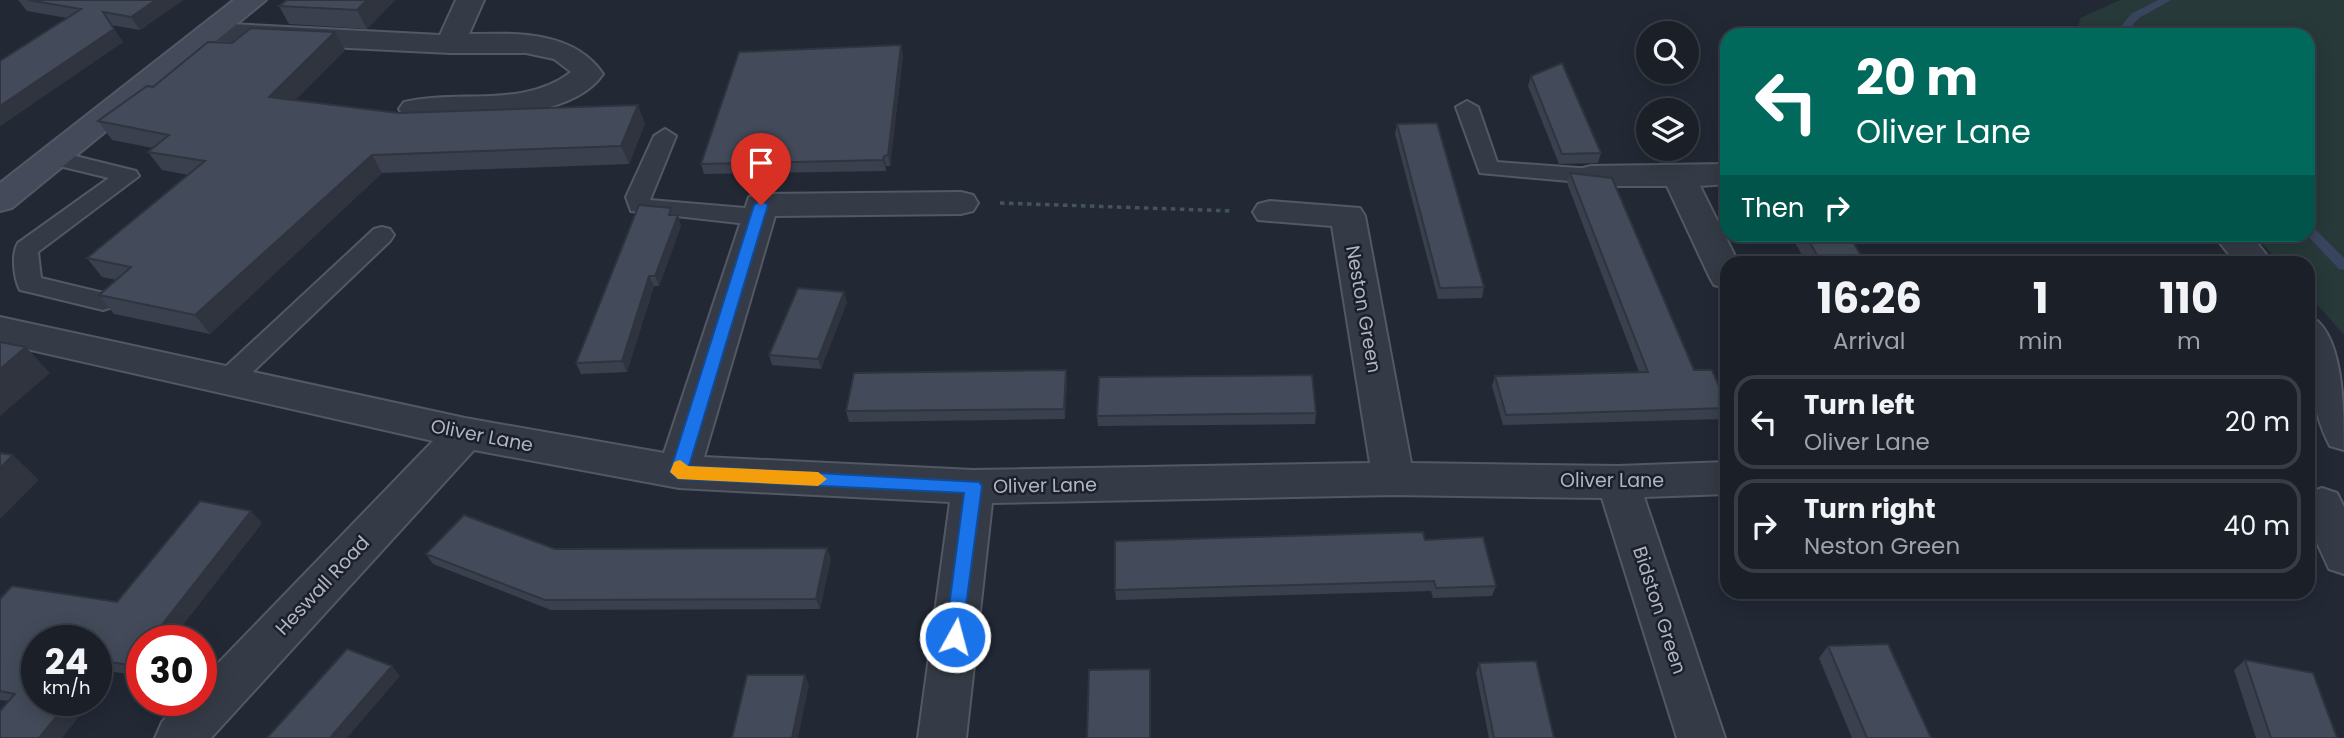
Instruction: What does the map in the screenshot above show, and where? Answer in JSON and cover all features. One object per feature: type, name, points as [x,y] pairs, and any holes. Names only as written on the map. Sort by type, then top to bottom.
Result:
[{"type":"main road","points":[[0,200],[252,0]]},
{"type":"street","points":[[450,44],[470,0]]},
{"type":"street","points":[[211,32],[450,44],[498,42],[565,52],[583,62],[588,74],[566,91],[534,102],[415,109]]},
{"type":"street","points":[[1591,176],[1720,174]]},
{"type":"street","points":[[1679,176],[1720,261]]},
{"type":"street","points":[[678,472],[761,205],[961,203]]},
{"type":"street","name":"Neston Green","points":[[1270,212],[1348,216],[1393,479]]},
{"type":"street","points":[[2237,242],[2249,256]]},
{"type":"street","name":"Oliver Lane","points":[[0,330],[465,433],[678,472],[973,486],[1393,479],[1618,482],[1720,478]]},
{"type":"street","points":[[2315,337],[2321,344],[2344,435]]},
{"type":"street","name":"Heswall Road","points":[[179,738],[465,433]]},
{"type":"street","name":"Bidston Green","points":[[1618,482],[1702,738]]},
{"type":"street","points":[[942,738],[973,486]]},
{"type":"street","points":[[2325,506],[2344,556]]},
{"type":"lane","points":[[1467,107],[1488,168],[1591,176]]},
{"type":"lane","points":[[665,136],[638,197],[639,206],[757,217]]},
{"type":"lane","points":[[55,158],[128,176],[26,249],[29,284],[103,301]]},
{"type":"lane","points":[[229,379],[382,234]]},
{"type":"path","points":[[961,203],[1270,212]]},
{"type":"shaded area","points":[[2120,0],[2344,0],[2344,335],[2315,302],[2315,256],[2274,256],[2260,242],[2315,242],[2315,28],[2078,28],[2080,18]]},
{"type":"building","points":[[28,0],[156,0],[131,17],[103,12],[114,29],[0,106],[0,61],[81,9]]},
{"type":"building","points":[[287,0],[367,0],[357,10],[279,6]]},
{"type":"building","points":[[251,28],[335,32],[269,97],[398,113],[638,105],[621,146],[372,155],[195,315],[99,295],[131,267],[87,258],[205,161],[148,152],[169,135],[98,121],[147,86],[153,87],[208,42],[232,43]]},
{"type":"building","points":[[901,45],[888,155],[884,156],[883,160],[701,164],[739,52]]},
{"type":"building","points":[[1562,63],[1601,153],[1562,154],[1531,76]]},
{"type":"building","points":[[1437,123],[1484,287],[1440,288],[1397,124]]},
{"type":"building","points":[[1570,173],[1612,178],[1694,370],[1712,370],[1720,389],[1720,408],[1506,415],[1495,376],[1648,372]]},
{"type":"building","points":[[639,205],[671,208],[669,215],[678,215],[655,276],[649,276],[622,361],[576,363]]},
{"type":"building","points":[[1810,242],[1853,242],[1861,256],[1818,256]]},
{"type":"building","points":[[798,288],[844,292],[818,359],[769,355]]},
{"type":"building","points":[[0,342],[26,347],[0,369]]},
{"type":"building","points":[[1066,370],[1064,409],[846,411],[854,373]]},
{"type":"building","points":[[1312,375],[1316,413],[1097,416],[1099,377]]},
{"type":"building","points":[[0,453],[13,455],[0,468]]},
{"type":"building","points":[[200,501],[251,511],[162,625],[126,625],[126,664],[112,663],[112,625],[21,625],[21,716],[57,716],[39,738],[0,738],[0,711],[15,694],[0,691],[0,599],[12,586],[117,602]]},
{"type":"building","points":[[464,515],[555,549],[827,548],[816,599],[545,600],[426,554]]},
{"type":"building","points":[[1423,532],[1425,540],[1483,537],[1496,586],[1436,588],[1434,581],[1115,590],[1115,541]]},
{"type":"building","points":[[1888,644],[1931,738],[1867,738],[1828,646]]},
{"type":"building","points":[[347,649],[392,666],[330,738],[267,738]]},
{"type":"building","points":[[2245,660],[2313,673],[2337,738],[2271,738]]},
{"type":"building","points":[[1536,661],[1554,738],[1494,738],[1479,663]]},
{"type":"building","points":[[1150,669],[1150,738],[1087,738],[1089,670]]},
{"type":"building","points":[[747,675],[805,675],[792,738],[732,738]]},
{"type":"waterway","points":[[2125,28],[2135,16],[2166,0]]},
{"type":"waterway","points":[[2315,236],[2344,266]]},
{"type":"slow traffic","points":[[680,467],[678,472],[818,479]]},
{"type":"route","points":[[761,205],[678,472],[973,486],[955,637]]}]
